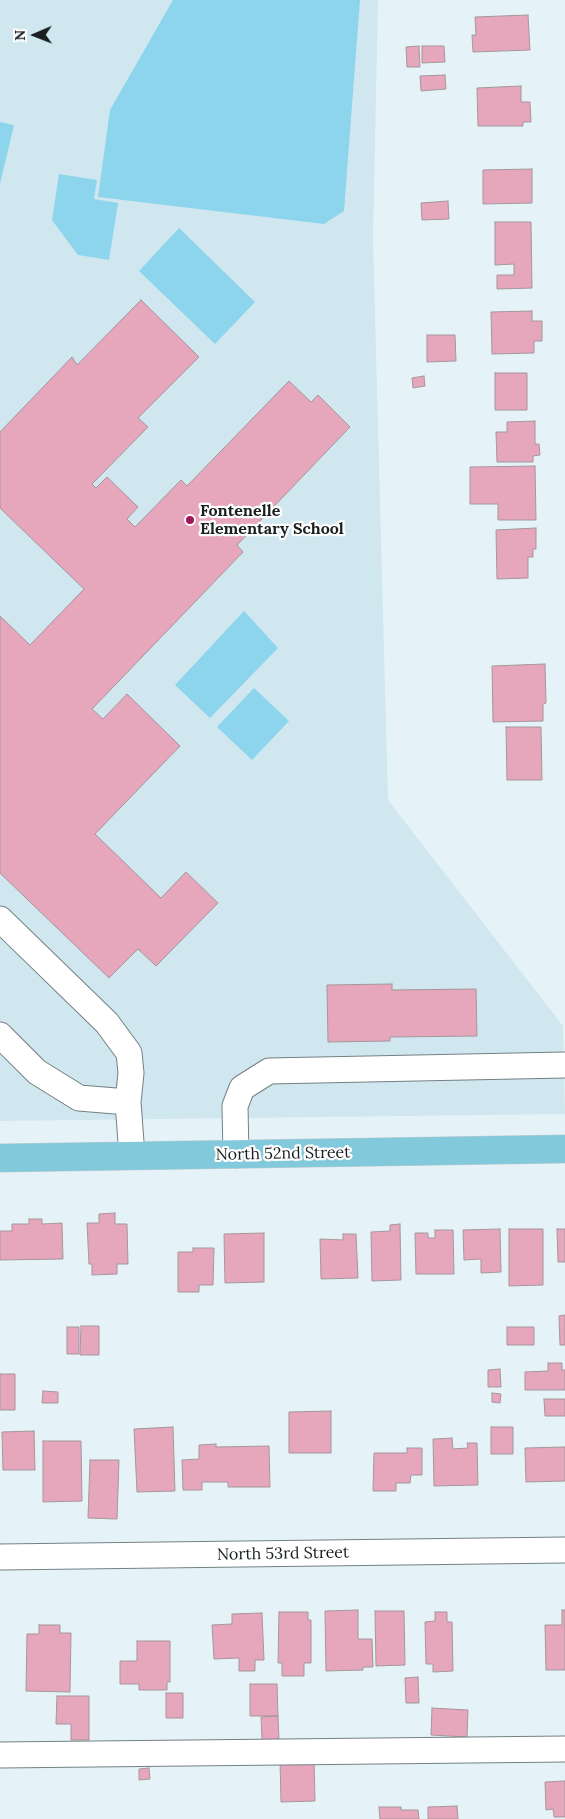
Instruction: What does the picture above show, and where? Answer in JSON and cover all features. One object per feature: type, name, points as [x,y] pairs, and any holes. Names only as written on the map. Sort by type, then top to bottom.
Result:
[{"type":"main road","name":"North 52nd Street","points":[[0,1158],[565,1149]]},
{"type":"street","points":[[0,919],[107,1024],[129,1053],[131,1073],[128,1102],[132,1156]]},
{"type":"street","points":[[0,1035],[37,1072],[79,1098],[128,1102]]},
{"type":"street","points":[[236,1155],[235,1106],[242,1088],[269,1071],[565,1065]]},
{"type":"street","name":"North 53rd Street","points":[[0,1557],[565,1550]]},
{"type":"street","points":[[0,1755],[565,1749]]},
{"type":"shaded area","name":"Fontenelle Elementary School","points":[[0,0],[378,0],[373,239],[388,800],[563,1026],[565,1114],[0,1121]]},
{"type":"shaded area","points":[[173,0],[360,0],[344,211],[324,224],[98,197],[110,110]]},
{"type":"shaded area","points":[[0,122],[14,125],[0,184]]},
{"type":"shaded area","points":[[59,174],[97,180],[94,199],[118,203],[109,260],[78,255],[52,220]]},
{"type":"shaded area","points":[[179,228],[255,302],[215,344],[139,271]]},
{"type":"shaded area","points":[[244,611],[278,648],[210,718],[175,685]]},
{"type":"shaded area","points":[[254,688],[289,721],[252,760],[217,727]]},
{"type":"building","points":[[528,15],[530,50],[473,52],[472,35],[476,35],[475,17]]},
{"type":"building","points":[[419,46],[420,67],[407,67],[406,47]]},
{"type":"building","points":[[422,46],[444,46],[445,62],[422,63]]},
{"type":"building","points":[[445,75],[446,89],[421,91],[420,76]]},
{"type":"building","points":[[521,86],[521,102],[530,102],[531,122],[523,122],[523,126],[478,126],[477,88]]},
{"type":"building","points":[[532,169],[532,203],[483,204],[483,170]]},
{"type":"building","points":[[448,201],[449,219],[422,220],[421,203]]},
{"type":"building","points":[[495,222],[531,222],[532,288],[497,289],[497,275],[514,275],[514,264],[495,265]]},
{"type":"building","points":[[141,300],[199,357],[138,418],[148,427],[92,484],[96,488],[107,477],[138,507],[127,519],[135,527],[181,480],[187,486],[289,381],[311,402],[318,395],[350,427],[237,545],[243,552],[92,709],[103,719],[127,694],[180,746],[95,834],[161,898],[186,872],[218,903],[156,966],[138,949],[109,978],[0,873],[0,616],[30,645],[84,589],[0,508],[0,432],[72,357],[77,365]]},
{"type":"building","points":[[532,311],[532,321],[542,321],[542,341],[534,341],[534,353],[492,354],[491,312]]},
{"type":"building","points":[[427,335],[455,335],[456,361],[427,362]]},
{"type":"building","points":[[495,373],[527,373],[527,410],[495,410]]},
{"type":"building","points":[[424,376],[425,386],[413,388],[412,378]]},
{"type":"building","points":[[535,421],[535,444],[539,444],[540,455],[533,456],[533,462],[497,462],[496,432],[507,432],[507,422]]},
{"type":"building","points":[[535,466],[536,520],[498,520],[498,504],[470,504],[470,467]]},
{"type":"building","points":[[536,528],[536,549],[533,549],[533,557],[528,557],[528,578],[497,579],[496,530]]},
{"type":"building","points":[[545,664],[546,703],[543,704],[543,721],[493,722],[492,666]]},
{"type":"building","points":[[506,727],[541,727],[542,780],[507,780]]},
{"type":"building","points":[[392,984],[392,990],[476,989],[477,1036],[390,1037],[390,1041],[328,1042],[327,985]]},
{"type":"building","points":[[115,1213],[115,1224],[127,1224],[128,1264],[117,1264],[117,1274],[92,1275],[92,1264],[89,1264],[87,1223],[99,1223],[99,1214]]},
{"type":"building","points":[[29,1219],[42,1219],[42,1224],[62,1223],[63,1259],[0,1260],[0,1231],[12,1231],[12,1224],[29,1224]]},
{"type":"building","points":[[400,1224],[401,1280],[372,1281],[371,1232],[390,1231],[390,1225]]},
{"type":"building","points":[[500,1229],[501,1272],[481,1273],[481,1259],[464,1260],[463,1230]]},
{"type":"building","points":[[509,1229],[543,1229],[543,1285],[509,1286]]},
{"type":"building","points":[[557,1229],[565,1229],[565,1262],[558,1262]]},
{"type":"building","points":[[435,1230],[453,1230],[454,1274],[416,1274],[415,1233],[428,1233],[428,1238],[435,1238]]},
{"type":"building","points":[[264,1233],[264,1282],[225,1283],[224,1234]]},
{"type":"building","points":[[343,1234],[356,1234],[358,1278],[321,1279],[320,1239],[343,1240]]},
{"type":"building","points":[[193,1248],[214,1248],[213,1285],[199,1285],[199,1292],[178,1292],[178,1252],[193,1252]]},
{"type":"building","points":[[565,1315],[565,1345],[560,1345],[559,1316]]},
{"type":"building","points":[[81,1326],[99,1326],[99,1355],[80,1355]]},
{"type":"building","points":[[67,1327],[79,1327],[79,1354],[67,1354]]},
{"type":"building","points":[[507,1327],[534,1327],[534,1345],[507,1345]]},
{"type":"building","points":[[548,1363],[562,1363],[562,1370],[565,1370],[565,1390],[525,1390],[525,1372],[548,1371]]},
{"type":"building","points":[[500,1369],[501,1387],[488,1387],[488,1370]]},
{"type":"building","points":[[0,1374],[15,1374],[15,1410],[0,1410]]},
{"type":"building","points":[[43,1391],[58,1392],[58,1403],[42,1403]]},
{"type":"building","points":[[492,1393],[501,1394],[500,1403],[492,1402]]},
{"type":"building","points":[[544,1399],[565,1399],[565,1416],[545,1416]]},
{"type":"building","points":[[331,1411],[331,1453],[289,1453],[289,1412]]},
{"type":"building","points":[[173,1427],[175,1491],[137,1492],[134,1429]]},
{"type":"building","points":[[491,1427],[513,1427],[513,1454],[491,1454]]},
{"type":"building","points":[[34,1431],[35,1470],[3,1470],[2,1432]]},
{"type":"building","points":[[452,1438],[453,1449],[468,1448],[467,1443],[477,1443],[478,1485],[434,1486],[433,1439]]},
{"type":"building","points":[[43,1441],[81,1441],[82,1501],[43,1502]]},
{"type":"building","points":[[216,1444],[216,1447],[269,1446],[270,1487],[228,1487],[228,1482],[202,1482],[202,1490],[183,1490],[182,1460],[199,1459],[199,1445]]},
{"type":"building","points":[[565,1447],[565,1481],[526,1482],[525,1448]]},
{"type":"building","points":[[407,1448],[422,1448],[422,1475],[411,1475],[410,1483],[396,1483],[396,1491],[373,1491],[374,1453],[407,1453]]},
{"type":"building","points":[[90,1460],[119,1460],[117,1519],[88,1518]]},
{"type":"building","points":[[358,1610],[358,1639],[372,1639],[373,1667],[363,1667],[363,1670],[326,1671],[325,1611]]},
{"type":"building","points":[[562,1610],[565,1610],[565,1670],[546,1670],[545,1625],[562,1625]]},
{"type":"building","points":[[375,1611],[404,1611],[405,1665],[376,1666]]},
{"type":"building","points":[[279,1612],[308,1612],[308,1620],[311,1620],[311,1663],[304,1663],[304,1676],[282,1676],[282,1663],[278,1663]]},
{"type":"building","points":[[435,1612],[447,1612],[447,1622],[452,1622],[453,1671],[433,1672],[433,1664],[426,1664],[425,1622],[435,1621]]},
{"type":"building","points":[[262,1613],[264,1660],[255,1660],[255,1671],[239,1671],[239,1658],[214,1659],[212,1625],[232,1624],[232,1614]]},
{"type":"building","points":[[39,1625],[60,1625],[60,1633],[71,1633],[70,1692],[26,1691],[27,1634],[39,1634]]},
{"type":"building","points":[[137,1641],[170,1641],[170,1682],[167,1682],[167,1690],[139,1690],[139,1684],[120,1684],[120,1661],[137,1661]]},
{"type":"building","points":[[418,1677],[419,1703],[406,1703],[405,1678]]},
{"type":"building","points":[[250,1684],[277,1684],[278,1716],[250,1716]]},
{"type":"building","points":[[166,1693],[183,1693],[183,1718],[166,1718]]},
{"type":"building","points":[[57,1696],[89,1696],[89,1740],[71,1740],[71,1724],[56,1724]]},
{"type":"building","points":[[432,1708],[468,1710],[467,1737],[431,1735]]},
{"type":"building","points":[[278,1716],[279,1740],[262,1740],[261,1717]]},
{"type":"building","points":[[314,1759],[315,1801],[281,1802],[280,1760]]},
{"type":"building","points":[[149,1768],[150,1779],[139,1780],[139,1769]]},
{"type":"building","points":[[565,1781],[565,1817],[554,1817],[553,1809],[546,1810],[545,1782]]},
{"type":"building","points":[[457,1806],[458,1819],[428,1819],[428,1807]]},
{"type":"building","points":[[379,1807],[401,1807],[401,1810],[418,1810],[419,1819],[380,1819]]},
{"type":"place","name":"Fontenelle Elementary School","points":[[190,520]]}]
